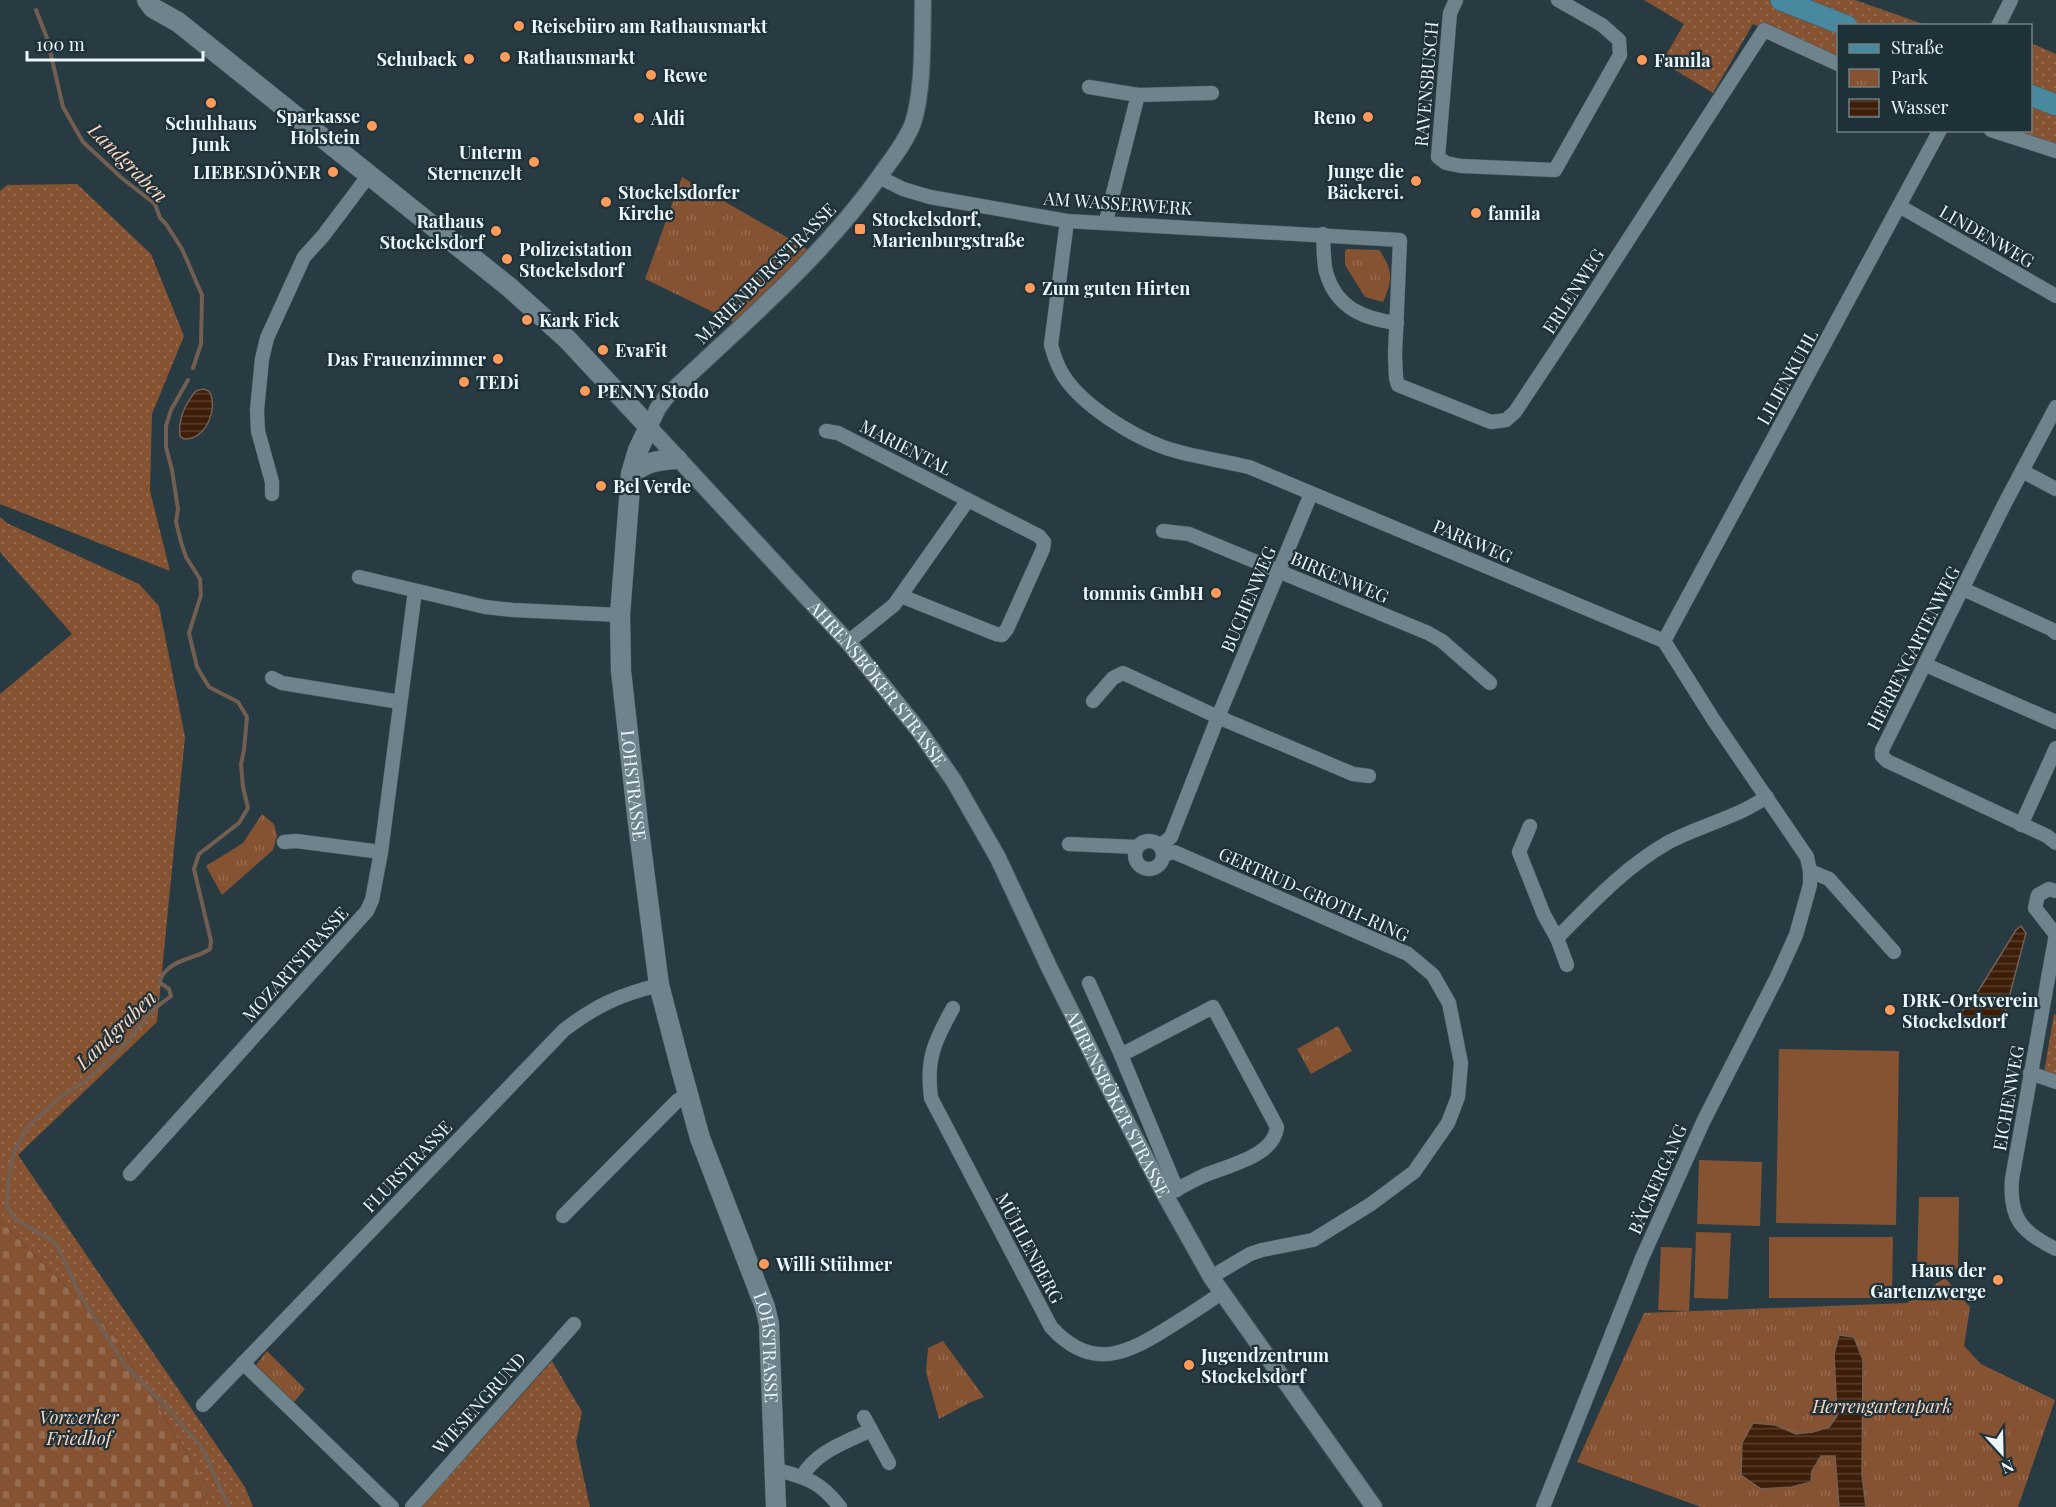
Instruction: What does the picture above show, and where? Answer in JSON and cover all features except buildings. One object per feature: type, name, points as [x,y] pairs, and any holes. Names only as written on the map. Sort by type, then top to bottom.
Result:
[{"type":"main road","name":"AHRENSBÖKER STRASSE","points":[[147,0],[153,8],[178,22],[509,287],[554,326],[649,428]]},
{"type":"main road","name":"AHRENSBÖKER STRASSE","points":[[160,0],[178,22]]},
{"type":"main road","points":[[1780,0],[1842,24]]},
{"type":"main road","points":[[2032,95],[2056,105]]},
{"type":"main road","name":"LOHSTRASSE","points":[[649,428],[638,450],[631,474],[620,615],[621,671],[631,774],[659,985],[700,1138],[765,1307],[769,1324],[776,1507]]},
{"type":"main road","points":[[631,474],[642,465],[654,461],[676,459]]},
{"type":"street","name":"MARIENBURGSTRASSE","points":[[649,428],[658,408],[667,396],[819,251],[849,217],[907,135],[916,111],[922,65],[923,0]]},
{"type":"street","name":"RAVENSBUSCH","points":[[1456,0],[1450,13],[1438,157],[1446,163],[1461,166],[1555,170],[1620,55],[1619,40],[1602,25],[1558,0]]},
{"type":"street","points":[[1999,24],[2011,0]]},
{"type":"street","name":"ERLENWEG","points":[[1400,240],[1395,355],[1398,385],[1491,422],[1506,420],[1515,412],[1584,308],[1764,30],[1837,63]]},
{"type":"street","points":[[1089,87],[1138,95],[1212,93]]},
{"type":"street","points":[[1106,221],[1138,95]]},
{"type":"street","name":"LILIENKUHL","points":[[1664,640],[1939,132]]},
{"type":"street","points":[[1997,132],[2056,151]]},
{"type":"street","points":[[272,494],[272,482],[258,431],[257,410],[262,359],[267,339],[304,257],[323,236],[369,175]]},
{"type":"street","name":"AM WASSERWERK","points":[[879,177],[903,189],[930,197],[1067,220],[1400,240]]},
{"type":"street","name":"LINDENWEG","points":[[1900,207],[2056,296]]},
{"type":"street","name":"PARKWEG","points":[[1067,220],[1051,345],[1064,378],[1077,393],[1110,418],[1141,438],[1183,453],[1249,467],[1664,640]]},
{"type":"street","points":[[1323,234],[1326,272],[1334,289],[1344,302],[1372,320],[1397,323]]},
{"type":"street","name":"HERRENGARTENWEG","points":[[2054,411],[1882,750],[1882,756],[1911,774],[2047,836],[2056,843]]},
{"type":"street","name":"AHRENSBÖKER STRASSE","points":[[649,428],[848,642],[920,732],[977,819],[998,858],[1054,977],[1171,1192],[1221,1293],[1374,1507]]},
{"type":"street","name":"MARIENTAL","points":[[826,431],[838,433],[1039,536],[1044,542],[1043,549],[1007,629],[1002,635],[902,596]]},
{"type":"street","points":[[2022,471],[2056,489]]},
{"type":"street","name":"BUCHENWEG","points":[[1218,717],[1311,494]]},
{"type":"street","points":[[848,642],[902,596],[968,500]]},
{"type":"street","name":"BIRKENWEG","points":[[1163,531],[1189,534],[1428,633],[1442,641],[1490,683]]},
{"type":"street","points":[[359,577],[485,607],[620,615]]},
{"type":"street","points":[[1963,589],[2056,633]]},
{"type":"street","name":"MOZARTSTRASSE","points":[[130,1174],[359,921],[372,900],[381,852],[415,591]]},
{"type":"street","points":[[1664,640],[1713,719],[1803,850],[1810,871],[1829,879],[1894,952]]},
{"type":"street","points":[[1926,665],[2056,722]]},
{"type":"street","points":[[1093,701],[1113,678],[1123,673],[1218,717],[1353,774],[1369,776]]},
{"type":"street","points":[[272,678],[282,683],[400,702]]},
{"type":"street","points":[[1137,847],[1136,862],[1142,867],[1149,869],[1161,862],[1161,850],[1171,837],[1218,717]]},
{"type":"street","points":[[2021,825],[2056,748]]},
{"type":"street","points":[[1557,938],[1606,888],[1633,865],[1669,842],[1703,826],[1735,815],[1767,797]]},
{"type":"street","points":[[1530,826],[1519,852],[1544,915],[1557,938],[1567,964]]},
{"type":"street","points":[[284,842],[296,841],[381,852]]},
{"type":"street","name":"GERTRUD-GROTH-RING","points":[[1070,844],[1137,847],[1144,842],[1153,841],[1161,850],[1174,852],[1408,954],[1433,975],[1449,1003],[1461,1064],[1458,1097],[1448,1123],[1414,1172],[1371,1204],[1313,1240],[1250,1254],[1212,1277]]},
{"type":"street","name":"BÄCKERGANG","points":[[1544,1507],[1642,1258],[1704,1120],[1778,977],[1796,935],[1810,890],[1810,871]]},
{"type":"street","points":[[2056,891],[2049,889],[2038,895],[2035,908],[2056,934]]},
{"type":"street","name":"EICHENWEG","points":[[2056,934],[2053,965],[2030,1073],[2010,1197],[2015,1218],[2025,1231],[2056,1249]]},
{"type":"street","name":"AHRENSBÖKER STRASSE","points":[[1089,983],[1121,1055],[1171,1192]]},
{"type":"street","name":"FLURSTRASSE","points":[[204,1405],[564,1030],[608,1001],[659,985]]},
{"type":"street","points":[[1121,1055],[1214,1007],[1277,1127],[1276,1134],[1268,1147],[1236,1165],[1203,1176],[1171,1192]]},
{"type":"street","name":"MÜHLENBERG","points":[[953,1008],[932,1048],[928,1076],[930,1098],[1051,1327],[1070,1344],[1087,1352],[1120,1353],[1143,1343],[1221,1293]]},
{"type":"street","points":[[2030,1073],[2056,1082]]},
{"type":"street","points":[[563,1216],[677,1101],[688,1094]]},
{"type":"street","name":"WIESENGRUND","points":[[412,1507],[574,1323]]},
{"type":"street","points":[[243,1363],[392,1507]]},
{"type":"street","points":[[802,1477],[808,1465],[816,1458],[867,1423],[889,1463]]},
{"type":"street","points":[[774,1469],[802,1477],[821,1487],[840,1507]]},
{"type":"green space","points":[[1644,0],[1855,0],[1923,24],[1837,24],[1837,60],[1753,24],[1713,93],[1662,62],[1684,24]]},
{"type":"green space","points":[[2032,43],[2056,54],[2056,146],[2014,132],[2032,132]]},
{"type":"green space","points":[[682,177],[814,253],[738,324],[645,279]]},
{"type":"green space","points":[[77,184],[151,254],[184,336],[152,414],[150,491],[170,571],[0,504],[0,191],[7,185]]},
{"type":"green space","points":[[1347,249],[1379,250],[1387,263],[1390,275],[1389,288],[1383,302],[1365,297],[1345,265]]},
{"type":"green space","points":[[0,517],[7,523],[139,584],[159,606],[185,737],[157,1022],[18,1155],[245,1487],[253,1507],[200,1507],[209,1489],[112,1333],[0,1220],[0,694],[72,634],[0,552]]},
{"type":"green space","points":[[262,814],[274,824],[277,836],[273,850],[222,895],[206,866],[243,843]]},
{"type":"green space","points":[[2054,1014],[2056,1015],[2056,1076],[2044,1072]]},
{"type":"green space","points":[[1338,1026],[1352,1051],[1311,1074],[1297,1049]]},
{"type":"green space","points":[[1779,1049],[1899,1051],[1896,1225],[1776,1223]]},
{"type":"green space","points":[[1699,1160],[1762,1162],[1760,1226],[1697,1224]]},
{"type":"green space","points":[[1919,1197],[1959,1197],[1958,1269],[1917,1269]]},
{"type":"green space","name":"Vorwerker Friedhof","points":[[0,1220],[112,1333],[209,1489],[200,1507],[0,1507]]},
{"type":"green space","points":[[1696,1232],[1731,1233],[1728,1299],[1694,1298]]},
{"type":"green space","points":[[1769,1237],[1893,1237],[1892,1298],[1769,1298]]},
{"type":"green space","points":[[1661,1247],[1692,1248],[1689,1311],[1658,1310]]},
{"type":"green space","name":"Herrengartenpark","points":[[1945,1278],[1970,1307],[1964,1346],[1981,1364],[2055,1400],[2018,1507],[1701,1507],[1577,1462],[1644,1313],[1907,1303]]},
{"type":"green space","points":[[943,1341],[984,1397],[939,1419],[926,1372],[928,1348]]},
{"type":"green space","points":[[267,1351],[305,1389],[294,1402],[256,1365]]},
{"type":"green space","points":[[552,1361],[582,1412],[576,1442],[590,1507],[421,1507]]},
{"type":"water","points":[[203,389],[209,391],[212,398],[208,422],[199,434],[184,439],[180,436],[183,412],[196,391]]},
{"type":"water","points":[[2021,926],[2026,933],[2002,1024],[1997,1028],[1972,1023],[1960,1014],[1974,998],[2016,930]]},
{"type":"water","points":[[1839,1335],[1854,1337],[1863,1360],[1862,1475],[1866,1507],[1839,1507],[1835,1456],[1821,1456],[1812,1471],[1811,1482],[1792,1487],[1761,1489],[1741,1475],[1742,1443],[1753,1423],[1775,1425],[1796,1434],[1829,1427],[1837,1416],[1834,1354]]},
{"type":"waterway","name":"Landgraben","points":[[36,10],[47,38],[63,107],[83,142],[123,179],[155,204],[160,218],[182,249],[202,295],[201,344],[193,368]]},
{"type":"waterway","name":"Landgraben","points":[[188,380],[171,410],[166,426],[166,447],[172,470],[178,509],[176,522],[181,542],[186,557],[200,579],[201,595],[189,633],[197,667],[209,687],[238,702],[247,717],[241,764],[248,808],[239,823],[199,854],[194,869],[211,941],[210,949],[171,966],[159,982],[169,989],[171,996],[154,1009],[117,1053],[84,1082],[64,1094],[27,1127],[14,1152],[8,1180],[7,1207],[16,1220],[57,1245],[80,1295],[125,1365],[165,1405],[202,1448],[229,1507]]},
{"type":"place","name":"Reisebüro am Rathausmarkt","points":[[519,26]]},
{"type":"place","name":"Rathausmarkt","points":[[505,57]]},
{"type":"place","name":"Schuback","points":[[469,59]]},
{"type":"place","name":"Famila","points":[[1642,60]]},
{"type":"place","name":"Rewe","points":[[651,75]]},
{"type":"place","name":"Schuhhaus Junk","points":[[211,103]]},
{"type":"place","name":"Reno","points":[[1368,117]]},
{"type":"place","name":"Aldi","points":[[639,118]]},
{"type":"place","name":"Sparkasse Holstein","points":[[372,126]]},
{"type":"place","name":"Unterm Sternenzelt","points":[[534,162]]},
{"type":"place","name":"LIEBESDÖNER","points":[[333,172]]},
{"type":"place","name":"Junge die Bäckerei.","points":[[1416,181]]},
{"type":"place","name":"Stockelsdorfer Kirche","points":[[606,202]]},
{"type":"place","name":"famila","points":[[1476,213]]},
{"type":"place","name":"Stockelsdorf, Marienburgstraße","points":[[860,229]]},
{"type":"place","name":"Rathaus Stockelsdorf","points":[[496,231]]},
{"type":"place","name":"Polizeistation Stockelsdorf","points":[[507,259]]},
{"type":"place","name":"Zum guten Hirten","points":[[1030,288]]},
{"type":"place","name":"Kark Fick","points":[[527,320]]},
{"type":"place","name":"EvaFit","points":[[603,350]]},
{"type":"place","name":"Das Frauenzimmer","points":[[498,359]]},
{"type":"place","name":"TEDi","points":[[464,382]]},
{"type":"place","name":"PENNY Stodo","points":[[585,391]]},
{"type":"place","name":"Bel Verde","points":[[601,486]]},
{"type":"place","name":"tommis GmbH","points":[[1216,593]]},
{"type":"place","name":"DRK-Ortsverein Stockelsdorf","points":[[1890,1010]]},
{"type":"place","name":"Willi Stühmer","points":[[764,1264]]},
{"type":"place","name":"Haus der Gartenzwerge","points":[[1998,1280]]},
{"type":"place","name":"Jugendzentrum Stockelsdorf","points":[[1189,1365]]}]
